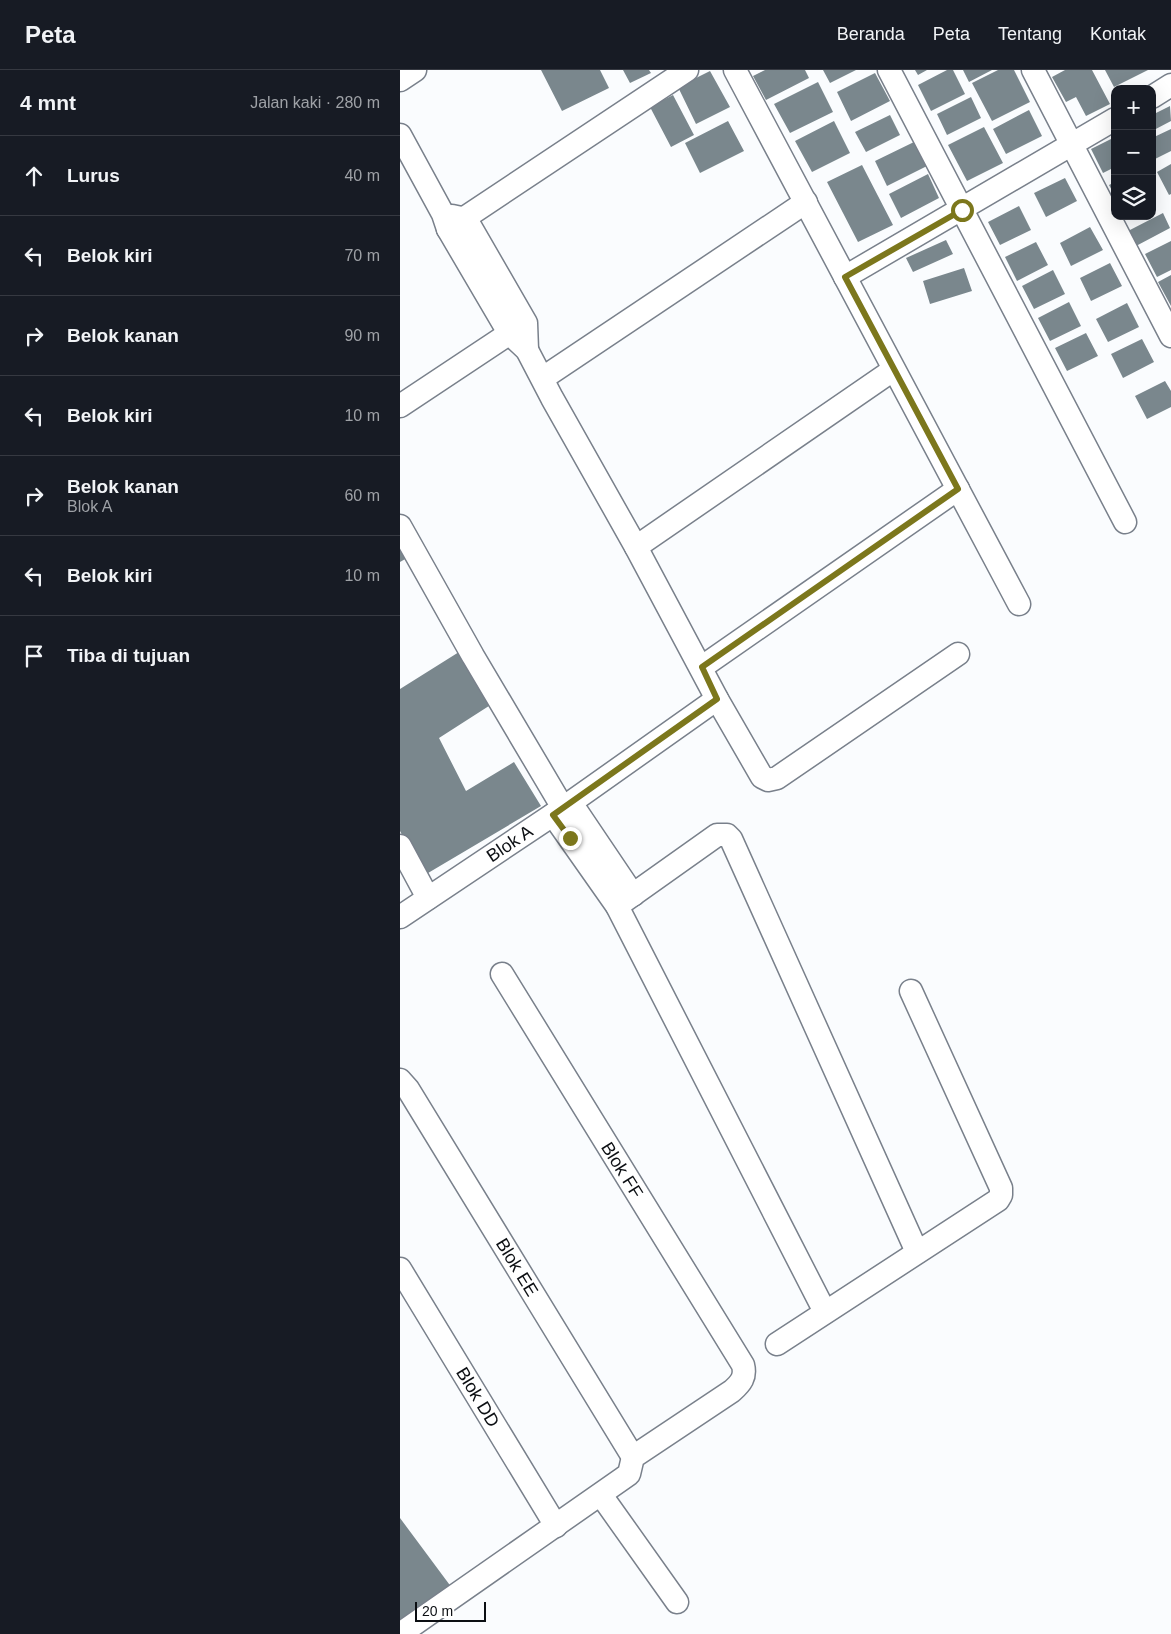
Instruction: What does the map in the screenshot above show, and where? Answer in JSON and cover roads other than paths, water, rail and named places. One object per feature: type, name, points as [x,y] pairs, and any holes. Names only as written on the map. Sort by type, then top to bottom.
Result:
[{"type":"street","points":[[400,80],[415,70]]},
{"type":"street","points":[[452,221],[687,70]]},
{"type":"street","points":[[735,70],[1019,604]]},
{"type":"street","points":[[889,70],[1125,522]]},
{"type":"street","points":[[1033,70],[1171,336]]},
{"type":"street","points":[[1156,94],[1171,85]]},
{"type":"street","points":[[845,277],[1111,121]]},
{"type":"street","points":[[400,135],[517,328],[552,398],[702,667],[717,699],[759,773],[765,779],[773,780],[958,654]]},
{"type":"street","points":[[543,378],[806,202]]},
{"type":"street","points":[[400,406],[517,328]]},
{"type":"street","points":[[636,547],[893,370]]},
{"type":"street","points":[[702,667],[958,489]]},
{"type":"street","points":[[400,526],[562,809],[625,900],[825,1312]]},
{"type":"street","name":"Blok A","points":[[400,917],[562,809],[717,699]]},
{"type":"street","points":[[625,900],[717,835],[727,835],[732,839],[918,1252]]},
{"type":"street","points":[[400,846],[428,898]]},
{"type":"street","name":"Blok FF","points":[[502,974],[743,1365],[744,1377],[740,1383],[633,1457]]},
{"type":"street","points":[[777,1344],[998,1200],[1002,1192],[911,991]]},
{"type":"street","name":"Blok EE","points":[[400,1080],[408,1089],[633,1457]]},
{"type":"street","name":"Blok DD","points":[[400,1269],[556,1526]]},
{"type":"street","points":[[400,1634],[629,1474],[633,1457]]},
{"type":"street","points":[[601,1495],[677,1602]]}]
